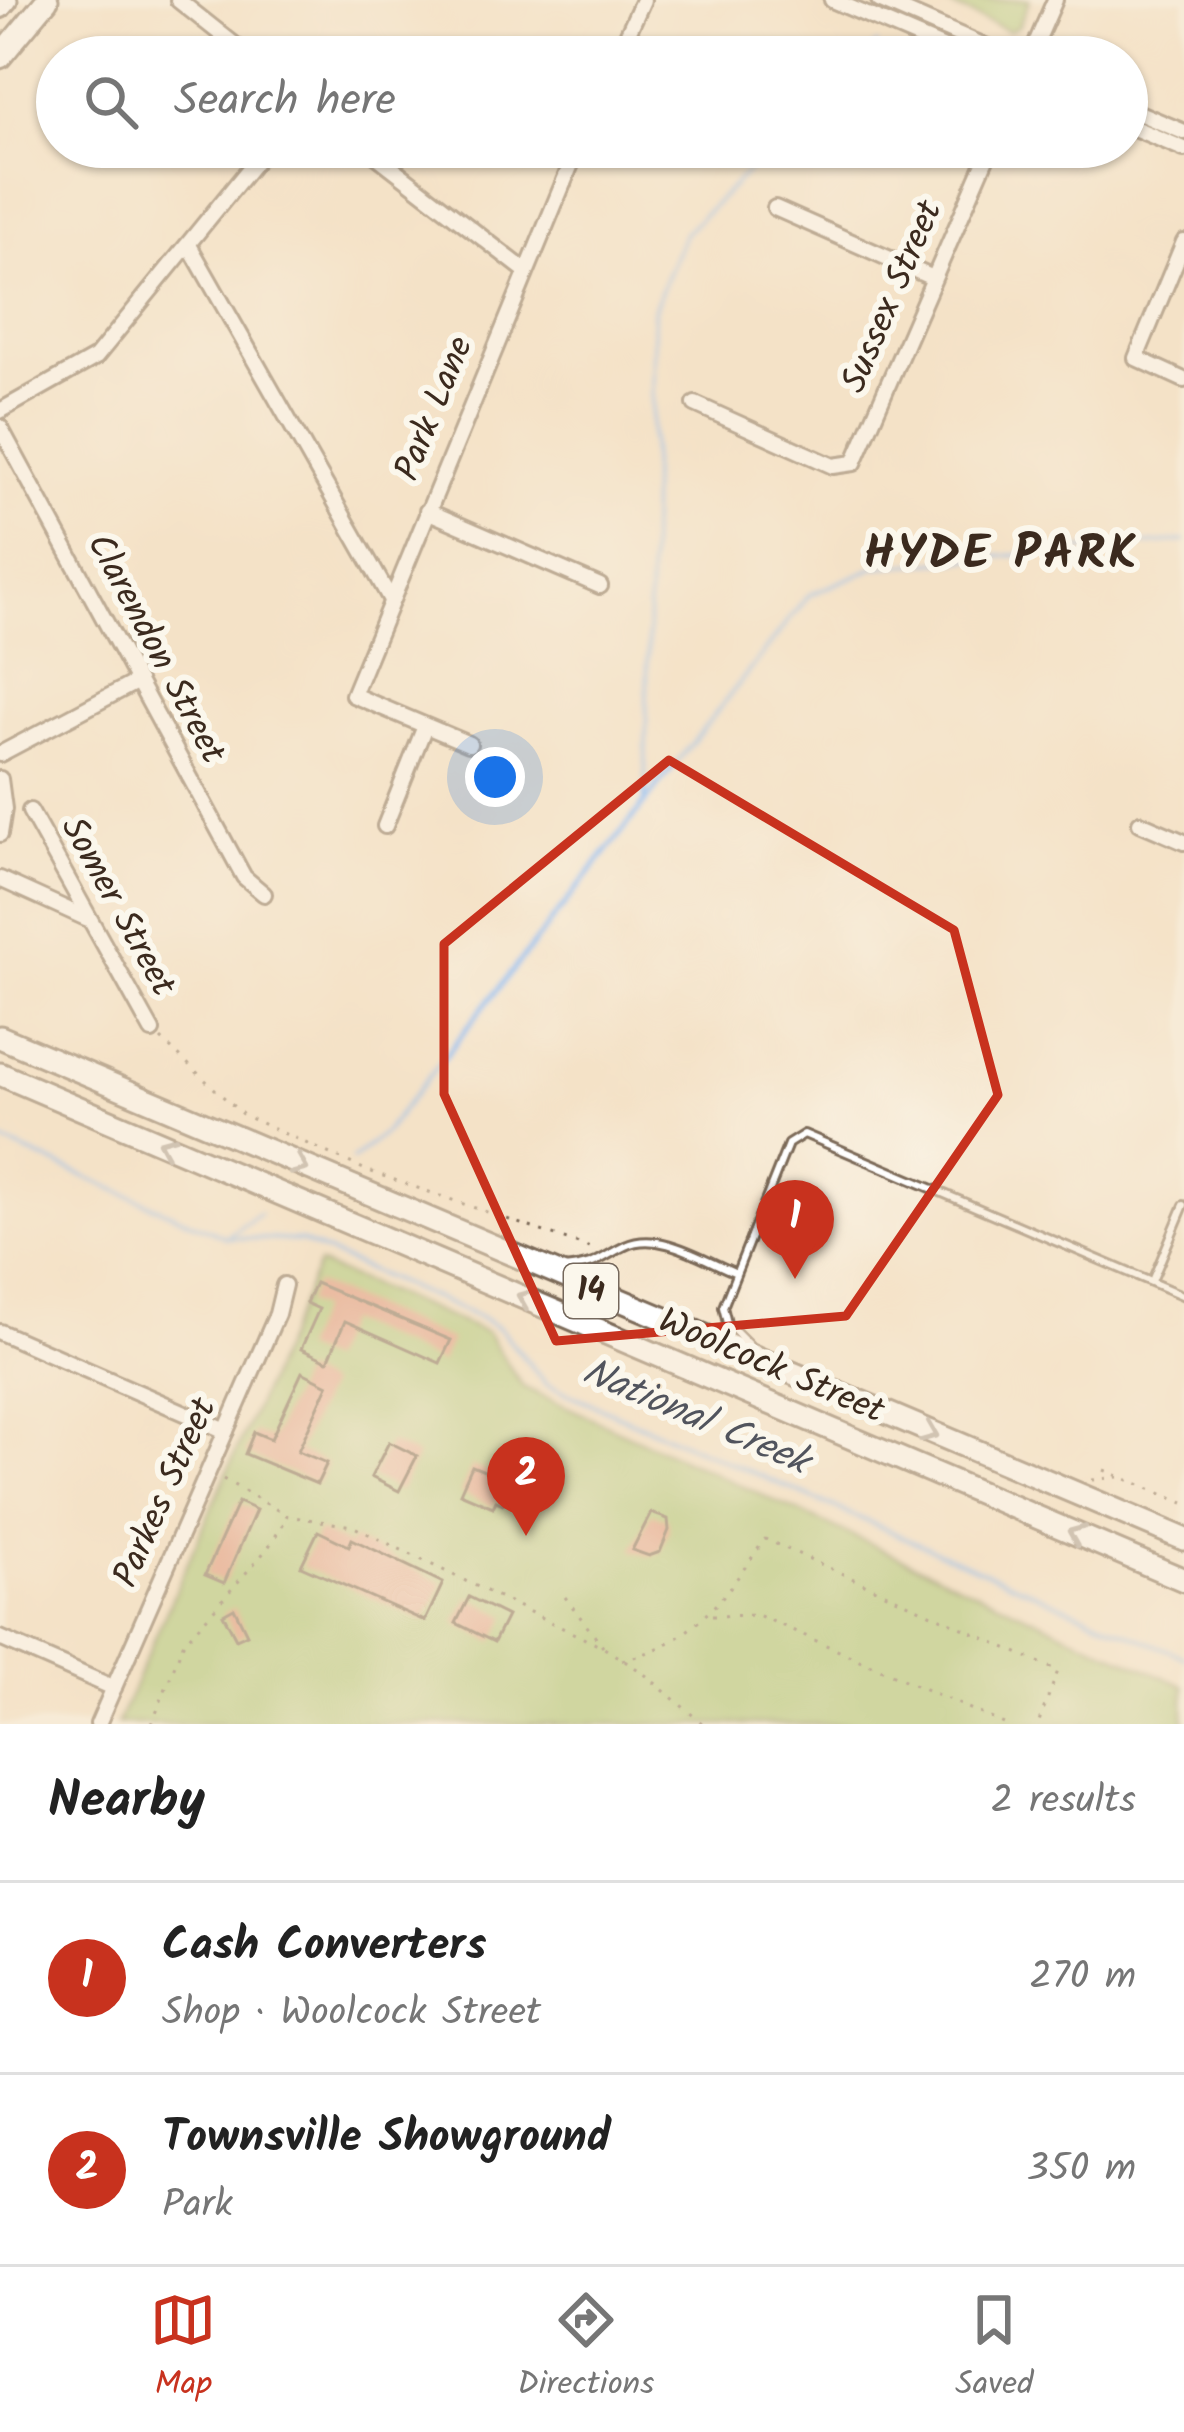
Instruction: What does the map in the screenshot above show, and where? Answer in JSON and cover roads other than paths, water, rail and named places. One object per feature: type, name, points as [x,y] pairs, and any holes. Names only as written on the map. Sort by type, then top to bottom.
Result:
[{"type":"main road","points":[[0,7],[6,0]]},
{"type":"main road","points":[[0,57],[47,0]]},
{"type":"main road","name":"Woolcock Street","points":[[0,1037],[790,1376],[1184,1539]]},
{"type":"main road","name":"Woolcock Street","points":[[0,1074],[1184,1580]]},
{"type":"main road","points":[[1054,1483],[1184,1524]]},
{"type":"street","points":[[178,0],[223,36]]},
{"type":"street","points":[[627,36],[643,0]]},
{"type":"street","points":[[832,0],[916,36]]},
{"type":"street","points":[[879,0],[962,36]]},
{"type":"street","points":[[1039,36],[1054,0]]},
{"type":"street","points":[[1148,116],[1184,132]]},
{"type":"street","points":[[1148,134],[1184,149]]},
{"type":"street","points":[[0,411],[97,357],[250,168]]},
{"type":"street","points":[[392,168],[524,269]]},
{"type":"street","name":"Park Lane","points":[[425,726],[353,695],[569,168]]},
{"type":"street","name":"Sussex Street","points":[[695,404],[848,468],[858,457],[982,168]]},
{"type":"street","points":[[775,208],[933,278]]},
{"type":"street","points":[[1184,242],[1136,358],[1184,380]]},
{"type":"street","points":[[189,245],[391,600]]},
{"type":"street","name":"Clarendon Street","points":[[0,427],[244,877],[264,894]]},
{"type":"street","points":[[427,511],[600,586]]},
{"type":"street","points":[[0,754],[138,681]]},
{"type":"street","points":[[386,826],[425,726],[469,744]]},
{"type":"street","points":[[0,779],[0,834]]},
{"type":"street","name":"Somer Street","points":[[30,811],[152,1031]]},
{"type":"street","points":[[1140,823],[1184,842]]},
{"type":"street","points":[[0,879],[86,918]]},
{"type":"street","name":"Parkes Street","points":[[98,1724],[284,1286]]},
{"type":"street","points":[[0,1332],[226,1431]]},
{"type":"street","points":[[0,1638],[113,1688]]},
{"type":"lane","points":[[790,1376],[727,1323],[723,1306],[788,1144],[804,1134],[1184,1295]]},
{"type":"lane","points":[[1151,1281],[1184,1205]]},
{"type":"lane","points":[[544,1271],[602,1263],[626,1245],[656,1240],[734,1272]]},
{"type":"waterway","points":[[645,799],[654,309],[684,234],[752,168]]},
{"type":"waterway","points":[[353,1159],[385,1132],[809,595],[876,567],[1184,541]]},
{"type":"waterway","name":"National Creek","points":[[0,1140],[226,1237],[300,1241],[483,1319],[500,1329],[546,1384],[1184,1657]]},
{"type":"waterway","points":[[226,1237],[259,1214]]},
{"type":"place","name":"Cash Converters","points":[[795,1279]]},
{"type":"place","name":"Townsville Showground","points":[[526,1536]]},
{"type":"district","name":"HYDE PARK","points":[[1002,555]]}]
